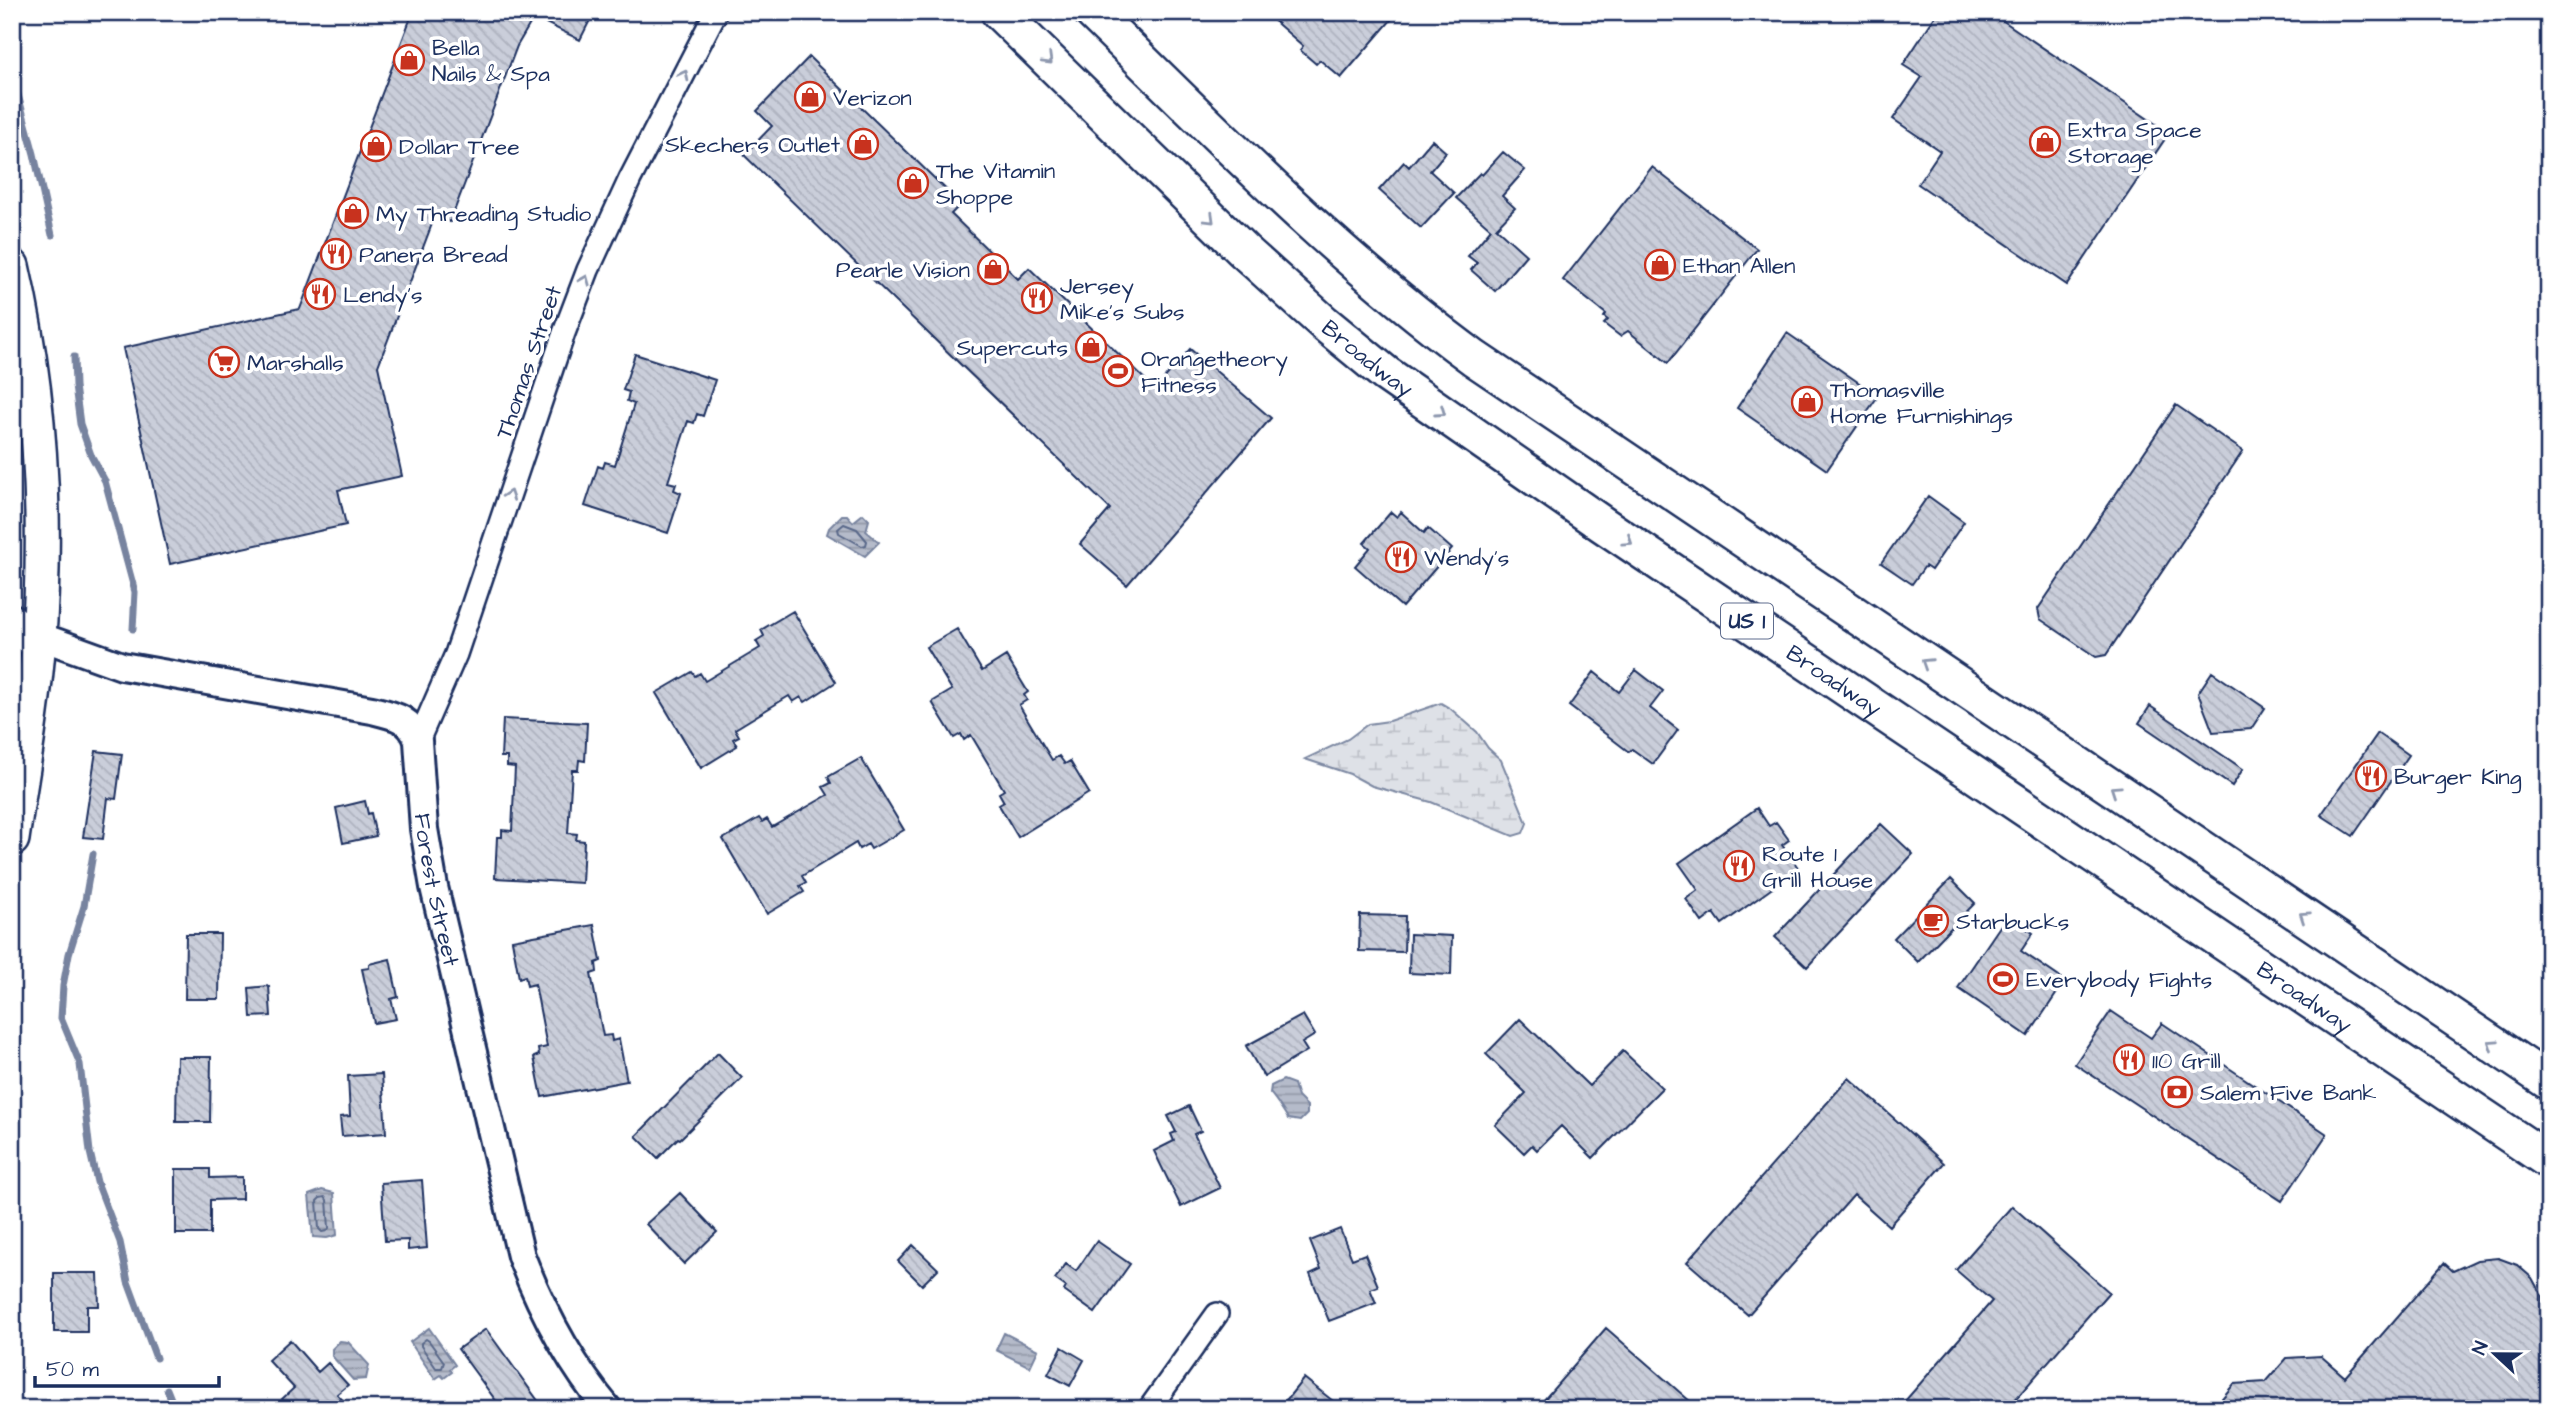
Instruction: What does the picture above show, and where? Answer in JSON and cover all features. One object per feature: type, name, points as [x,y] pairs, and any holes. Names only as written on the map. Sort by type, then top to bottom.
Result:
[{"type":"highway","name":"Broadway","points":[[999,12],[1244,251],[1386,374],[1602,524],[2549,1161]]},
{"type":"highway","points":[[1092,12],[1305,219],[1400,302],[1455,344],[2549,1082]]},
{"type":"main road","points":[[12,266],[32,374],[42,485],[26,640],[12,839]]},
{"type":"street","name":"Thomas Street","points":[[418,741],[456,654],[564,333],[588,270],[630,179],[716,12]]},
{"type":"street","points":[[12,614],[26,640],[122,666],[397,716],[410,724],[418,741]]},
{"type":"street","name":"Forest Street","points":[[418,741],[424,830],[434,887],[521,1256],[556,1333],[608,1409]]},
{"type":"street","points":[[1149,1409],[1217,1314]]},
{"type":"green space","points":[[1441,703],[1477,732],[1501,760],[1527,823],[1523,833],[1513,836],[1431,802],[1372,786],[1350,774],[1305,759],[1348,739],[1368,724],[1389,721]]},
{"type":"water","points":[[863,514],[869,520],[866,531],[879,542],[865,556],[827,534],[829,528],[842,515],[847,515],[853,522]]},
{"type":"water","points":[[1283,1080],[1294,1084],[1298,1097],[1307,1106],[1307,1114],[1300,1121],[1288,1119],[1270,1093],[1271,1086]]},
{"type":"water","points":[[322,1190],[334,1193],[337,1235],[327,1238],[313,1237],[309,1195]]},
{"type":"water","points":[[429,1328],[455,1365],[450,1369],[452,1372],[444,1378],[441,1375],[435,1379],[410,1342]]},
{"type":"water","points":[[1004,1333],[1038,1350],[1030,1367],[996,1350]]},
{"type":"water","points":[[340,1341],[348,1342],[369,1365],[366,1379],[353,1380],[332,1356],[332,1349]]},
{"type":"building","points":[[413,12],[594,12],[580,40],[534,17],[517,46],[450,222],[435,216],[378,366],[402,476],[338,490],[346,525],[170,564],[123,348],[300,309]]},
{"type":"building","points":[[1264,12],[1398,12],[1341,78],[1320,60],[1316,64],[1300,50],[1303,46]]},
{"type":"building","name":"Extra Space Storage","points":[[1938,12],[1990,12],[2169,133],[2067,285],[1918,184],[1940,151],[1893,119],[1922,77],[1903,65]]},
{"type":"building","points":[[809,57],[961,204],[951,214],[1018,279],[1029,268],[1155,389],[1190,349],[1271,418],[1127,585],[1080,544],[1110,509],[744,155],[772,126],[757,111]]},
{"type":"building","points":[[1432,140],[1446,152],[1430,171],[1454,193],[1421,228],[1379,190],[1404,162],[1409,167]]},
{"type":"building","points":[[1503,152],[1525,170],[1502,196],[1515,208],[1496,228],[1526,255],[1495,291],[1471,270],[1477,263],[1468,256],[1491,229],[1456,198]]},
{"type":"building","name":"Ethan Allen","points":[[1652,167],[1757,249],[1668,363],[1628,331],[1620,336],[1604,324],[1608,320],[1604,317],[1606,314],[1563,280]]},
{"type":"building","name":"Thomasville Home Furnishings","points":[[1787,333],[1878,396],[1827,470],[1737,408]]},
{"type":"building","points":[[635,354],[715,380],[703,416],[697,414],[694,423],[688,421],[668,482],[676,484],[674,490],[681,493],[668,533],[585,506],[598,466],[603,468],[605,462],[615,465],[634,404],[627,401],[629,392],[623,390]]},
{"type":"building","points":[[2176,405],[2243,451],[2106,655],[2096,657],[2040,619],[2038,609]]},
{"type":"building","points":[[1928,496],[1964,522],[1931,570],[1925,566],[1912,584],[1881,563]]},
{"type":"building","points":[[1391,512],[1397,517],[1401,512],[1424,533],[1428,528],[1452,549],[1402,607],[1355,566],[1370,548],[1364,543]]},
{"type":"building","points":[[793,611],[836,682],[805,702],[801,697],[793,702],[789,696],[735,729],[739,736],[733,739],[737,746],[701,768],[656,693],[692,672],[695,676],[700,673],[705,681],[760,648],[756,641],[764,636],[761,630]]},
{"type":"building","points":[[957,629],[982,671],[1006,656],[1028,692],[1024,695],[1027,700],[1019,705],[1052,760],[1059,756],[1065,764],[1070,761],[1089,793],[1018,837],[999,805],[1004,802],[999,793],[1004,790],[971,735],[964,740],[961,734],[954,738],[932,702],[952,690],[926,647]]},
{"type":"building","points":[[1636,670],[1663,691],[1650,708],[1678,730],[1653,764],[1632,749],[1629,752],[1569,706],[1594,672],[1619,692]]},
{"type":"building","points":[[2212,672],[2265,708],[2251,729],[2213,732],[2198,693]]},
{"type":"building","points":[[2150,706],[2243,769],[2232,786],[2139,723]]},
{"type":"building","points":[[503,719],[587,723],[585,761],[579,760],[578,770],[572,770],[568,833],[577,834],[576,840],[584,841],[582,883],[495,878],[497,837],[502,837],[502,830],[512,831],[515,767],[507,766],[507,757],[501,757]]},
{"type":"building","name":"Burger King","points":[[2378,733],[2409,755],[2353,836],[2321,815]]},
{"type":"building","points":[[96,751],[122,754],[116,799],[108,798],[103,839],[83,837]]},
{"type":"building","points":[[861,758],[904,830],[871,849],[868,844],[859,849],[856,843],[802,876],[806,883],[800,886],[804,892],[767,914],[723,839],[759,818],[762,822],[767,819],[772,827],[828,795],[823,787],[831,783],[828,777]]},
{"type":"building","points":[[365,801],[368,814],[371,813],[376,836],[343,843],[336,808]]},
{"type":"building","name":"Route 1 Grill House","points":[[1757,808],[1769,826],[1776,822],[1789,840],[1782,845],[1799,869],[1722,924],[1714,913],[1702,922],[1686,899],[1698,890],[1679,863]]},
{"type":"building","points":[[1881,824],[1913,854],[1807,967],[1775,937]]},
{"type":"building","name":"Starbucks","points":[[1951,879],[1975,903],[1918,962],[1894,938]]},
{"type":"building","points":[[1360,915],[1405,916],[1404,952],[1359,951]]},
{"type":"building","name":"Everybody Fights","points":[[2007,916],[2033,933],[2021,951],[2065,981],[2028,1036],[1958,988]]},
{"type":"building","points":[[594,925],[601,961],[596,963],[597,972],[591,974],[603,1036],[611,1035],[612,1041],[619,1039],[627,1081],[542,1097],[534,1057],[539,1055],[538,1049],[547,1047],[535,984],[527,986],[525,976],[519,978],[512,940]]},
{"type":"building","points":[[186,934],[220,934],[219,999],[185,999]]},
{"type":"building","points":[[1410,934],[1452,936],[1451,975],[1409,973]]},
{"type":"building","points":[[390,959],[398,997],[391,999],[396,1019],[374,1023],[362,969],[369,968],[369,964]]},
{"type":"building","points":[[269,986],[271,1016],[251,1017],[249,988]]},
{"type":"building","points":[[2111,1011],[2151,1038],[2162,1023],[2327,1134],[2282,1201],[2075,1064]]},
{"type":"building","points":[[1303,1015],[1315,1035],[1302,1043],[1307,1051],[1264,1077],[1246,1046]]},
{"type":"building","points":[[1520,1019],[1589,1086],[1623,1051],[1662,1088],[1593,1158],[1561,1126],[1537,1150],[1532,1145],[1524,1153],[1495,1125],[1526,1093],[1486,1054]]},
{"type":"building","points":[[718,1053],[742,1078],[658,1158],[636,1136]]},
{"type":"building","points":[[177,1057],[211,1057],[210,1122],[176,1122]]},
{"type":"building","points":[[382,1074],[386,1133],[342,1136],[340,1117],[350,1116],[348,1076]]},
{"type":"building","points":[[1849,1078],[1944,1163],[1889,1226],[1854,1195],[1748,1315],[1687,1262]]},
{"type":"building","points":[[1189,1106],[1201,1131],[1194,1134],[1220,1188],[1181,1207],[1154,1151],[1174,1141],[1171,1134],[1176,1132],[1168,1116]]},
{"type":"building","points":[[176,1169],[210,1169],[210,1178],[242,1177],[242,1199],[210,1200],[210,1234],[176,1234]]},
{"type":"building","points":[[422,1180],[427,1248],[408,1250],[408,1240],[385,1241],[381,1183]]},
{"type":"building","points":[[680,1193],[717,1232],[684,1264],[646,1224]]},
{"type":"building","points":[[2012,1206],[2109,1292],[2007,1409],[1898,1409],[1992,1301],[1956,1270]]},
{"type":"building","points":[[1340,1229],[1352,1259],[1365,1254],[1378,1286],[1370,1289],[1376,1303],[1329,1321],[1310,1274],[1321,1269],[1310,1241]]},
{"type":"building","points":[[1097,1241],[1130,1264],[1095,1313],[1064,1291],[1066,1287],[1055,1279],[1066,1264],[1076,1271]]},
{"type":"building","points":[[913,1245],[938,1269],[922,1285],[898,1261]]},
{"type":"building","points":[[2498,1258],[2517,1265],[2532,1278],[2542,1296],[2543,1313],[2549,1319],[2549,1409],[2213,1409],[2234,1384],[2266,1382],[2287,1358],[2321,1356],[2345,1377],[2444,1263],[2453,1271],[2477,1260]]},
{"type":"building","points":[[54,1273],[98,1273],[99,1306],[87,1306],[87,1332],[54,1332]]},
{"type":"building","points":[[1606,1328],[1699,1409],[1536,1409]]},
{"type":"building","points":[[486,1329],[544,1409],[502,1409],[458,1349]]},
{"type":"building","points":[[290,1340],[318,1372],[328,1363],[348,1385],[337,1394],[351,1409],[291,1409],[282,1399],[294,1388],[268,1360]]},
{"type":"building","points":[[1062,1347],[1084,1360],[1070,1386],[1048,1374]]},
{"type":"building","points":[[1304,1378],[1343,1409],[1279,1409]]},
{"type":"waterway","points":[[12,73],[52,235]]},
{"type":"waterway","points":[[74,357],[80,424],[91,455],[105,481],[135,592],[133,629]]},
{"type":"waterway","points":[[93,854],[84,906],[69,954],[61,1018],[80,1064],[90,1152],[97,1182],[120,1242],[128,1282],[156,1358]]},
{"type":"waterway","points":[[167,1389],[175,1409]]},
{"type":"place","name":"Bella Nails & Spa","points":[[409,60]]},
{"type":"place","name":"Verizon","points":[[810,97]]},
{"type":"place","name":"Extra Space Storage","points":[[2045,142]]},
{"type":"place","name":"Skechers Outlet","points":[[863,144]]},
{"type":"place","name":"Dollar Tree","points":[[376,146]]},
{"type":"place","name":"The Vitamin Shoppe","points":[[913,183]]},
{"type":"place","name":"My Threading Studio","points":[[353,213]]},
{"type":"place","name":"Panera Bread","points":[[336,254]]},
{"type":"place","name":"Ethan Allen","points":[[1660,265]]},
{"type":"place","name":"Pearle Vision","points":[[993,269]]},
{"type":"place","name":"Lendy's","points":[[320,294]]},
{"type":"place","name":"Jersey Mike's Subs","points":[[1037,298]]},
{"type":"place","name":"Supercuts","points":[[1091,347]]},
{"type":"place","name":"Marshalls","points":[[224,362]]},
{"type":"place","name":"Orangetheory Fitness","points":[[1118,371]]},
{"type":"place","name":"Thomasville Home Furnishings","points":[[1807,402]]},
{"type":"place","name":"Wendy's","points":[[1401,557]]},
{"type":"place","name":"Burger King","points":[[2371,776]]},
{"type":"place","name":"Route 1 Grill House","points":[[1739,866]]},
{"type":"place","name":"Starbucks","points":[[1933,921]]},
{"type":"place","name":"Everybody Fights","points":[[2003,979]]},
{"type":"place","name":"110 Grill","points":[[2129,1060]]},
{"type":"place","name":"Salem Five Bank","points":[[2177,1092]]}]
